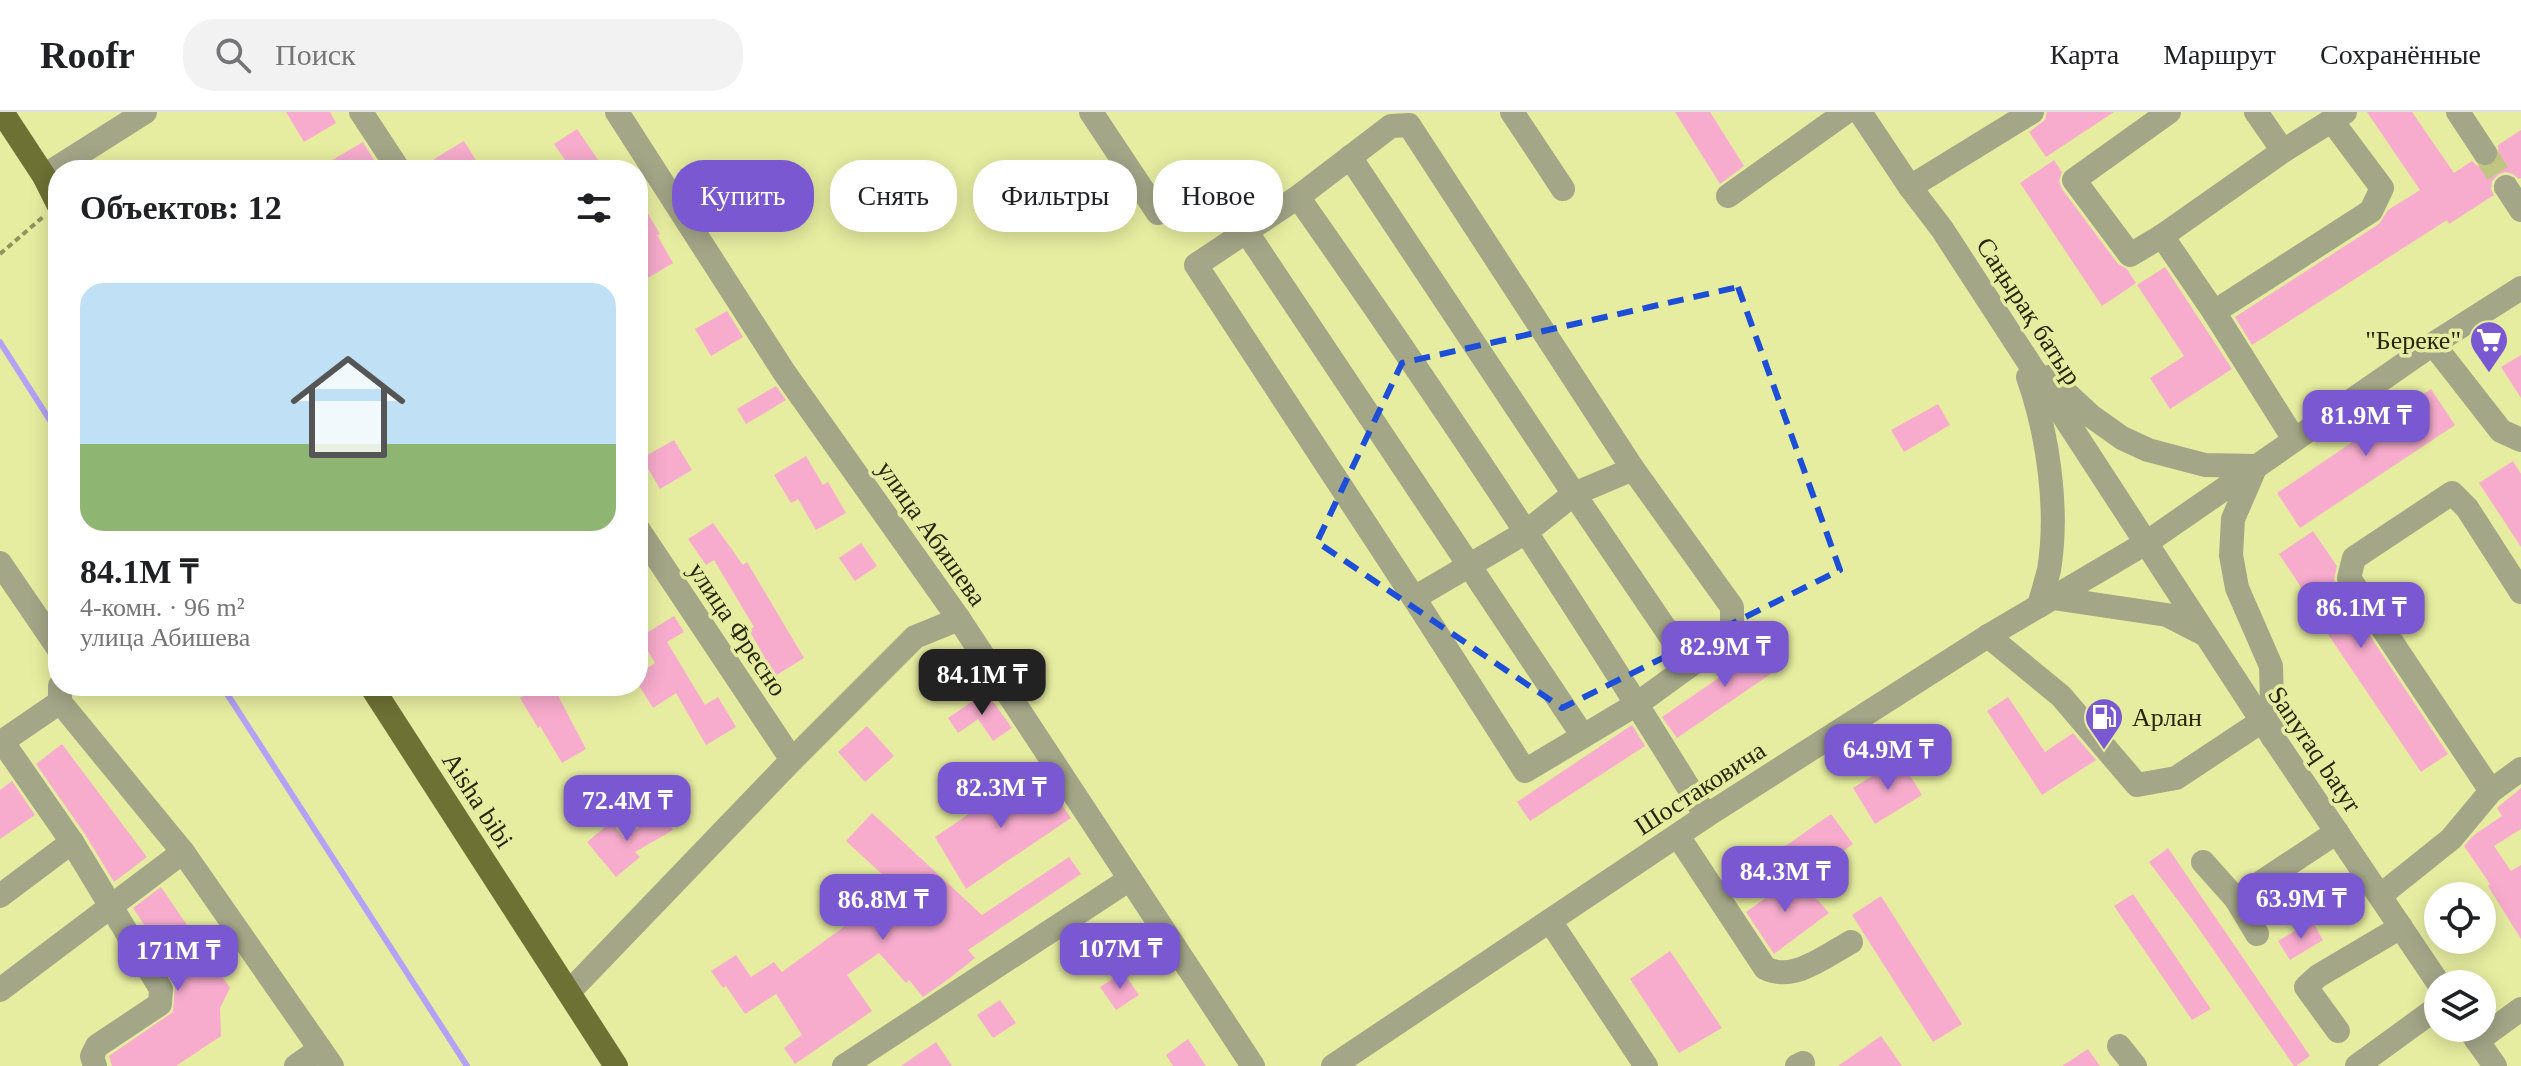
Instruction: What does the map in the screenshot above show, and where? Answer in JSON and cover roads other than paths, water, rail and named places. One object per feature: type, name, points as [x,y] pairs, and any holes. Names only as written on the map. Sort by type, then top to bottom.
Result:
[{"type":"main road","points":[[2,112],[48,184]]},
{"type":"main road","name":"Aisha bibi","points":[[377,696],[616,1066]]},
{"type":"street","points":[[69,160],[145,112]]},
{"type":"street","points":[[361,112],[392,160]]},
{"type":"street","name":"улица Абишева","points":[[617,112],[648,160]]},
{"type":"street","points":[[1091,112],[1153,205]]},
{"type":"street","points":[[1512,112],[1563,189]]},
{"type":"street","points":[[1728,196],[1846,112]]},
{"type":"street","name":"Саңырақ батыр","points":[[1860,112],[1942,229],[2146,543]]},
{"type":"street","points":[[1910,187],[2032,112]]},
{"type":"street","points":[[2169,112],[2074,180],[2130,255],[2338,117],[2382,188],[2371,211],[2214,312]]},
{"type":"street","points":[[2256,112],[2283,151]]},
{"type":"street","points":[[2458,112],[2485,153]]},
{"type":"street","points":[[1245,232],[1196,265],[1525,771],[1637,704],[1732,635],[1732,607],[1633,469],[1409,125],[1391,126],[1283,207]]},
{"type":"street","points":[[1350,157],[1690,665]]},
{"type":"street","name":"улица Абишева","points":[[648,160],[784,372],[959,619],[1253,1066]]},
{"type":"street","points":[[44,176],[48,173]]},
{"type":"street","points":[[2506,187],[2521,210]]},
{"type":"street","points":[[1298,197],[1426,379],[1706,816]]},
{"type":"street","points":[[1247,232],[1583,736]]},
{"type":"street","points":[[2162,236],[2294,439]]},
{"type":"street","name":"Шостаковича","points":[[1333,1066],[1706,816],[1988,636],[2146,543],[2433,344],[2521,288]]},
{"type":"street","points":[[2433,344],[2501,431],[2521,440]]},
{"type":"street","points":[[1988,636],[2061,696],[2137,785],[2176,778],[2268,730],[2271,666],[2237,588],[2231,555],[2233,519],[2256,466],[2205,465],[2148,450],[2122,438],[2091,416],[2018,346]]},
{"type":"street","points":[[2018,346],[2038,405],[2049,458],[2051,524],[2046,602],[2167,615],[2206,636]]},
{"type":"street","points":[[1414,598],[1526,532],[1574,494],[1633,469]]},
{"type":"street","points":[[2491,791],[2349,578],[2354,558],[2452,493],[2467,508],[2521,592]]},
{"type":"street","name":"Sanyraq batyr","points":[[2146,543],[2430,970]]},
{"type":"street","name":"улица Фресно","points":[[648,544],[792,760]]},
{"type":"street","points":[[0,563],[48,633]]},
{"type":"street","points":[[569,992],[915,637],[959,619]]},
{"type":"street","points":[[58,696],[1,742],[112,905],[159,982],[162,998],[160,1004],[97,1046],[92,1056],[95,1066]]},
{"type":"street","points":[[62,696],[183,852],[326,1058],[296,1066]]},
{"type":"street","points":[[2381,895],[2451,839],[2491,791],[2521,769]]},
{"type":"street","points":[[2236,899],[2337,832]]},
{"type":"street","points":[[1678,836],[1765,968],[1793,973],[1851,942]]},
{"type":"street","points":[[0,896],[72,842]]},
{"type":"street","points":[[0,990],[183,852]]},
{"type":"street","points":[[2203,862],[2236,899],[2257,934]]},
{"type":"street","points":[[844,1066],[1130,879]]},
{"type":"street","points":[[1550,921],[1646,1066]]},
{"type":"street","points":[[2338,1031],[2306,987],[2318,976],[2401,927]]},
{"type":"street","points":[[2496,1022],[2521,1009]]},
{"type":"street","points":[[2357,1066],[2424,1017]]},
{"type":"street","points":[[2478,1042],[2495,1066]]},
{"type":"street","points":[[2119,1046],[2135,1066]]},
{"type":"waterway","points":[[0,342],[48,417]]},
{"type":"waterway","points":[[228,696],[467,1066]]},
{"type":"tunnel","points":[[2485,153],[2506,187]]},
{"type":"place","name":"\"Береке\"","points":[[2489,374]]},
{"type":"place","name":"Арлан","points":[[2104,751]]}]
